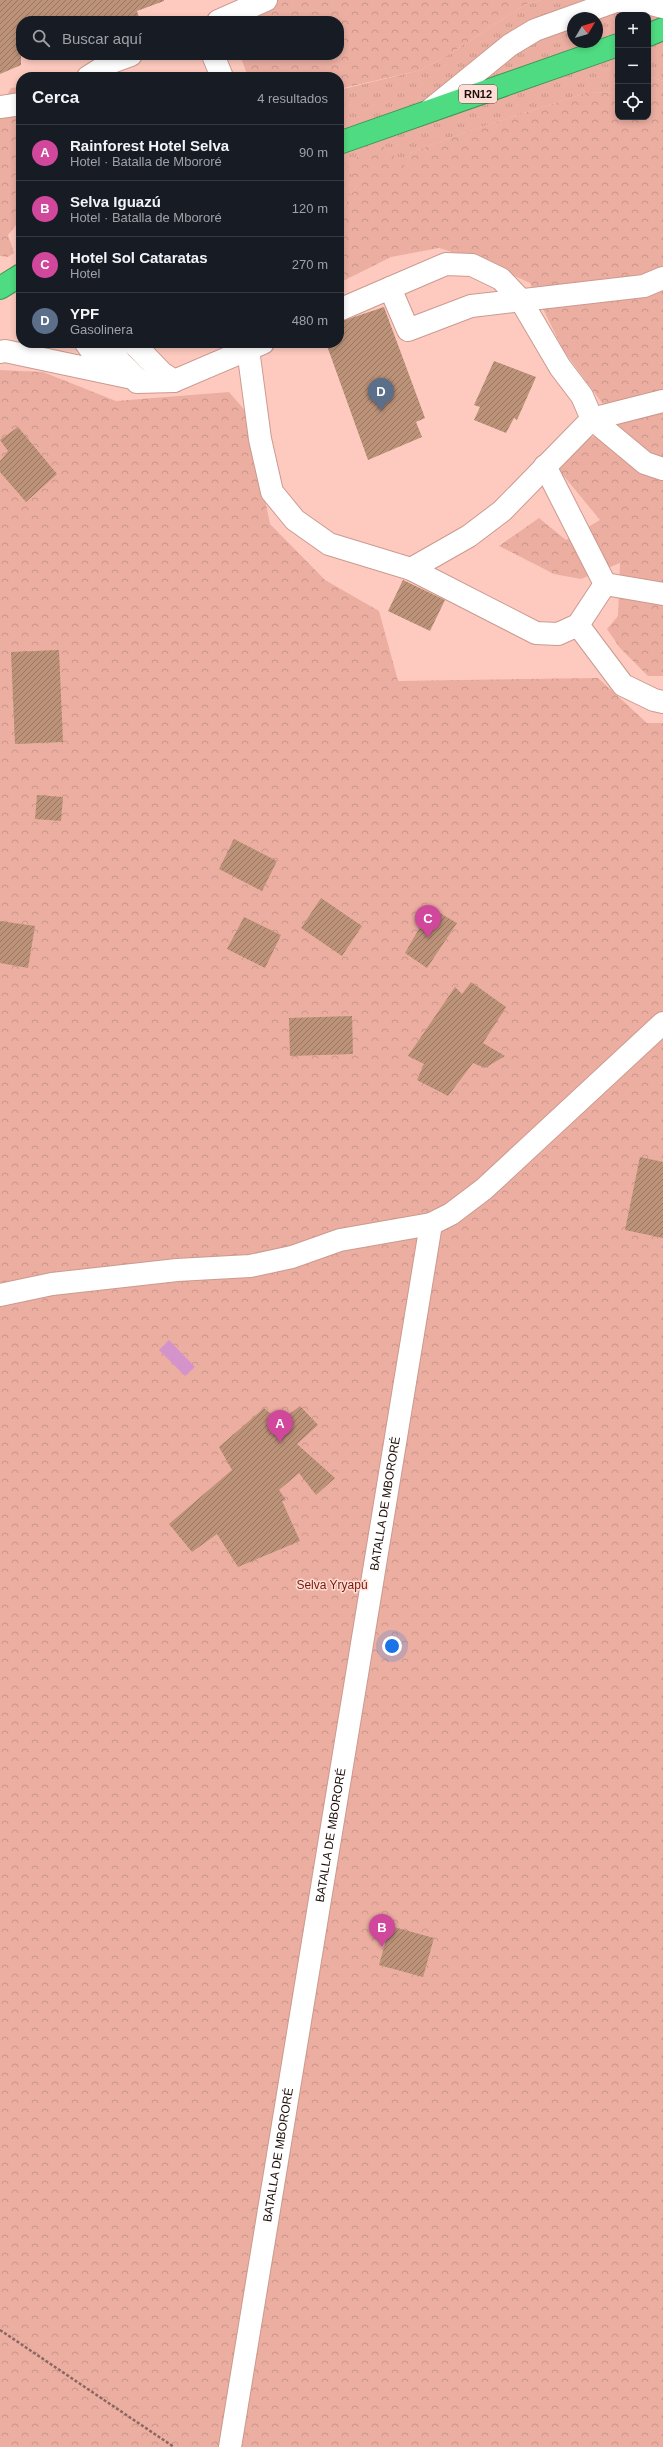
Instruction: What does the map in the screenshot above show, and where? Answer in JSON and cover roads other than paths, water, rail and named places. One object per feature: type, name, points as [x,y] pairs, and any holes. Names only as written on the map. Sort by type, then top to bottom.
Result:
[{"type":"highway","points":[[651,34],[663,29]]},
{"type":"highway","name":"RN12","points":[[344,141],[615,46]]},
{"type":"highway","points":[[0,288],[16,278]]},
{"type":"street","points":[[229,16],[266,0]]},
{"type":"street","points":[[429,111],[510,45],[535,30],[616,1],[640,1],[663,7]]},
{"type":"street","points":[[96,72],[117,60]]},
{"type":"street","points":[[215,60],[220,72]]},
{"type":"street","points":[[0,107],[16,105]]},
{"type":"street","points":[[344,308],[446,264],[472,265],[501,280],[520,299],[560,367],[582,396],[592,419],[645,463],[663,468]]},
{"type":"street","points":[[390,288],[408,330],[471,306],[520,299],[653,282],[663,296]]},
{"type":"street","points":[[90,348],[111,372]]},
{"type":"street","points":[[110,348],[120,362],[137,380]]},
{"type":"street","points":[[138,348],[162,373],[174,381]]},
{"type":"street","points":[[0,352],[5,351],[111,372],[137,380],[174,381],[251,348]]},
{"type":"street","points":[[256,348],[260,439],[272,492],[295,520],[329,544],[411,569],[536,633],[558,634],[578,625],[605,584]]},
{"type":"street","points":[[411,569],[469,536],[502,511],[592,419],[663,401]]},
{"type":"street","points":[[545,466],[605,584]]},
{"type":"street","points":[[605,584],[663,594]]},
{"type":"street","points":[[578,625],[623,685],[654,700],[663,702]]},
{"type":"street","points":[[0,1295],[52,1284],[177,1270],[250,1266],[292,1257],[340,1240],[430,1224],[451,1214],[484,1189],[659,1026]]},
{"type":"street","name":"BATALLA DE MBORORÉ","points":[[230,2447],[430,1224]]},
{"type":"place","name":"YPF","points":[[381,411]]},
{"type":"place","name":"Hotel Sol Cataratas","points":[[428,938]]},
{"type":"place","name":"Rainforest Hotel Selva","points":[[280,1443]]},
{"type":"place","name":"Selva Iguazú","points":[[382,1947]]},
{"type":"park label","name":"Selva Yryapú","points":[[332,1585]]}]
